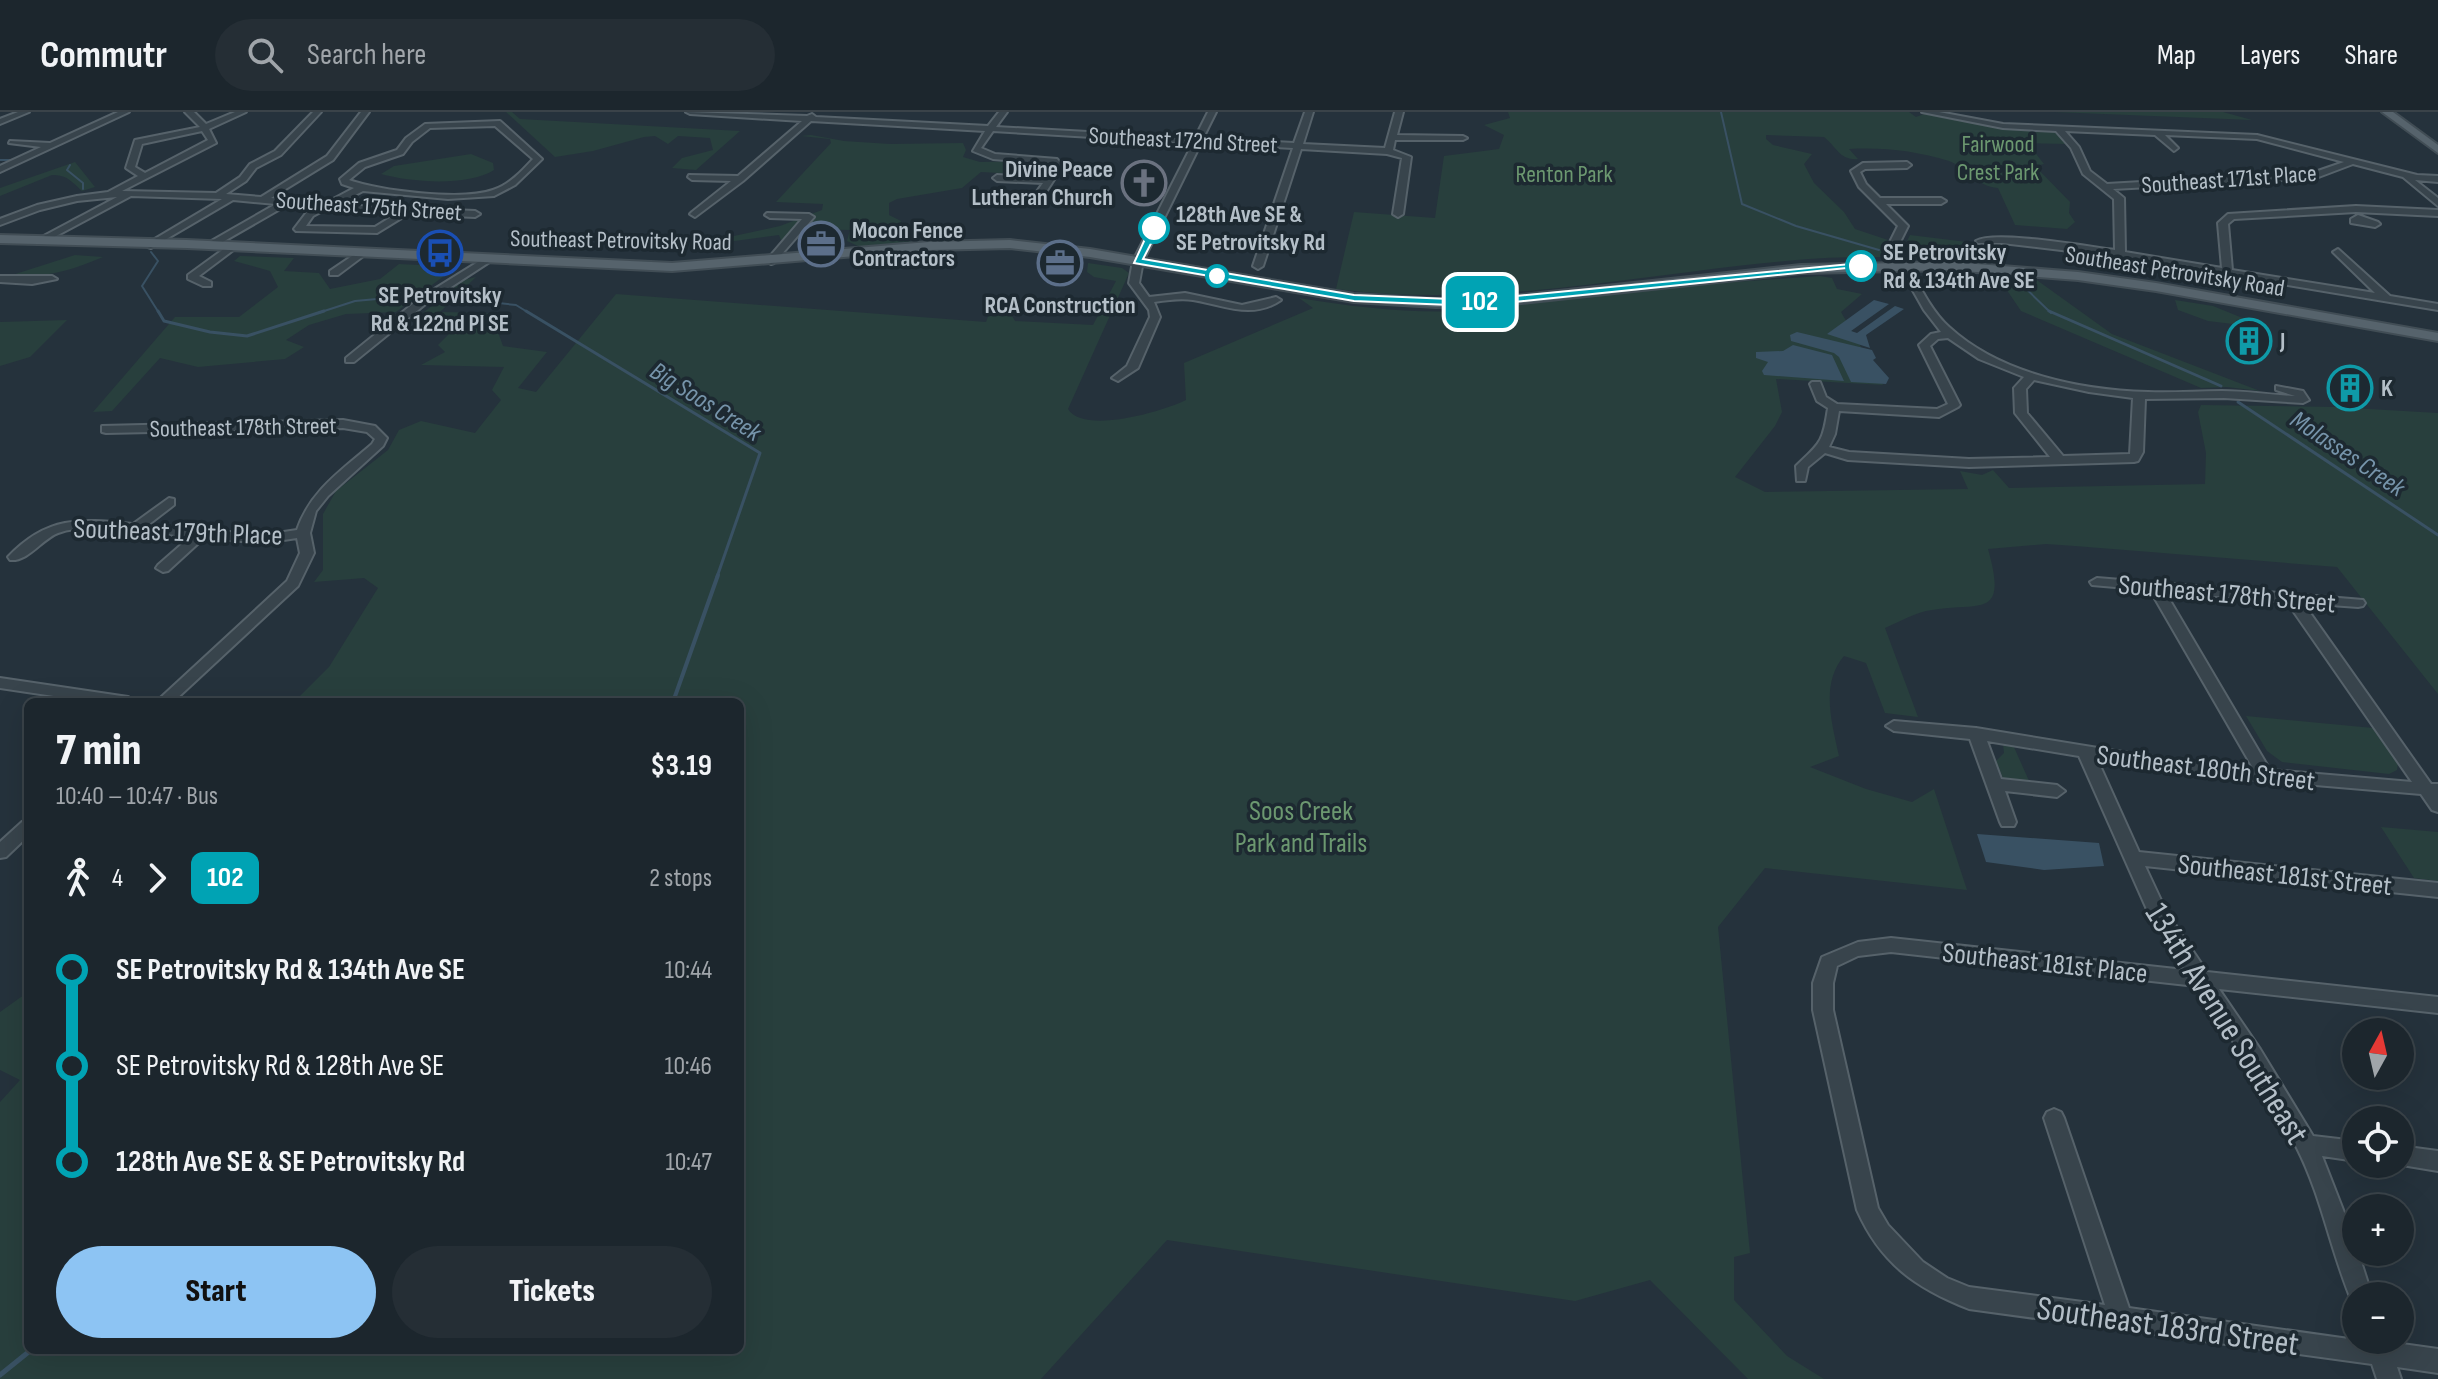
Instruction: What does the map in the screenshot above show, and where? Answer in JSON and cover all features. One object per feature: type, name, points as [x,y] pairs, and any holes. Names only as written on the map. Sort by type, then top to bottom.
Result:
[{"type":"main road","points":[[2387,112],[2438,150]]},
{"type":"main road","name":"Southeast Petrovitsky Road","points":[[0,239],[672,267],[989,243],[1065,249],[1354,298],[1436,303],[1516,299],[1801,269],[1905,265],[1978,267],[2078,276],[2438,337]]},
{"type":"main road","name":"Southeast Petrovitsky Road","points":[[178,246],[231,248]]},
{"type":"street","points":[[0,122],[25,112]]},
{"type":"street","points":[[0,169],[125,112]]},
{"type":"street","points":[[111,193],[213,141],[189,112]]},
{"type":"street","points":[[144,176],[130,168],[138,142],[205,128],[242,112]]},
{"type":"street","points":[[216,197],[243,179],[250,168],[271,158],[317,112]]},
{"type":"street","points":[[264,199],[330,158],[365,112]]},
{"type":"street","name":"Southeast 172nd Street","points":[[690,112],[813,115],[914,125],[1388,151]]},
{"type":"street","points":[[914,125],[930,112]]},
{"type":"street","points":[[1003,112],[976,146],[978,152],[1057,162],[1059,166],[1039,196]]},
{"type":"street","points":[[1118,378],[1132,368],[1155,317],[1154,310],[1134,283],[1138,261],[1212,112]]},
{"type":"street","points":[[1258,266],[1309,112]]},
{"type":"street","points":[[1398,214],[1407,157],[1388,151],[1399,112]]},
{"type":"street","points":[[1926,112],[1990,125],[2257,137],[2403,174],[2438,178]]},
{"type":"street","points":[[695,214],[813,115]]},
{"type":"street","points":[[0,116],[15,116]]},
{"type":"street","points":[[497,123],[538,159],[490,195],[445,195],[362,188],[344,179],[362,165],[400,152],[409,140],[428,126],[497,123]]},
{"type":"street","points":[[2058,128],[2075,147],[2086,172],[2120,200],[2120,254]]},
{"type":"street","points":[[2156,132],[2174,148]]},
{"type":"street","points":[[1391,137],[1463,138]]},
{"type":"street","points":[[13,143],[51,146]]},
{"type":"street","name":"Southeast 171st Place","points":[[2105,187],[2316,175],[2351,162]]},
{"type":"street","points":[[1907,165],[1863,166],[1855,171],[1862,185],[1903,226],[1894,244],[1935,319],[1950,334],[1978,353],[2032,375],[2088,389],[2139,395],[2236,395],[2303,400],[2299,393],[2280,388]]},
{"type":"street","points":[[2403,174],[2438,203]]},
{"type":"street","points":[[692,177],[740,179]]},
{"type":"street","points":[[997,178],[1049,181]]},
{"type":"street","points":[[362,188],[310,214],[299,229],[377,230],[407,211]]},
{"type":"street","points":[[0,222],[55,201],[111,193],[231,198]]},
{"type":"street","points":[[43,240],[128,194]]},
{"type":"street","points":[[426,212],[445,195]]},
{"type":"street","points":[[151,245],[231,198]]},
{"type":"street","name":"Southeast 175th Street","points":[[231,198],[475,214]]},
{"type":"street","points":[[211,245],[287,201]]},
{"type":"street","points":[[1879,201],[1941,201]]},
{"type":"street","points":[[2227,271],[2223,223],[2226,218],[2342,209],[2438,213]]},
{"type":"street","points":[[2342,209],[2358,218]]},
{"type":"street","points":[[770,215],[809,217],[771,261]]},
{"type":"street","points":[[1981,241],[2002,240],[2120,254],[2438,307]]},
{"type":"street","points":[[207,284],[192,277],[231,248]]},
{"type":"street","points":[[2338,252],[2387,299]]},
{"type":"street","points":[[334,273],[361,254]]},
{"type":"street","points":[[350,360],[424,300],[489,259]]},
{"type":"street","points":[[0,279],[52,279]]},
{"type":"street","points":[[1147,300],[1190,297],[1238,310],[1261,307],[1276,300]]},
{"type":"street","points":[[1816,384],[1821,399],[1834,407],[1939,413],[1948,410],[1954,405],[1924,345],[1935,336],[1950,334]]},
{"type":"street","points":[[2032,375],[2020,388],[2021,413],[2060,461]]},
{"type":"street","points":[[1823,449],[1848,456],[1969,463],[2134,458],[2137,452],[2139,395]]},
{"type":"street","points":[[1801,478],[1802,466],[1823,449],[1828,440],[1834,407]]},
{"type":"street","name":"Southeast 178th Street","points":[[106,429],[343,424],[364,426],[379,434],[381,441],[377,446],[323,493],[305,522],[303,533]]},
{"type":"street","points":[[137,527],[169,502]]},
{"type":"street","name":"Southeast 179th Place","points":[[15,557],[40,537],[63,526],[79,523],[264,539],[303,533]]},
{"type":"street","points":[[163,568],[202,533]]},
{"type":"street","points":[[168,698],[293,583],[307,553],[303,533]]},
{"type":"street","name":"Southeast 178th Street","points":[[2097,582],[2358,603]]},
{"type":"street","points":[[2155,587],[2265,775]]},
{"type":"street","points":[[2292,598],[2432,790],[2438,806]]},
{"type":"street","points":[[0,683],[101,698]]},
{"type":"street","name":"Southeast 180th Street","points":[[1894,726],[1976,733],[2184,768],[2432,790]]},
{"type":"street","points":[[1976,733],[2008,822]]},
{"type":"street","name":"134th Avenue Southeast","points":[[2086,753],[2158,914],[2203,979],[2307,1145],[2357,1282]]},
{"type":"street","points":[[1995,784],[2057,791]]},
{"type":"street","points":[[0,852],[24,830]]},
{"type":"street","name":"Southeast 181st Street","points":[[2132,858],[2438,890]]},
{"type":"street","name":"Southeast 181st Place","points":[[1843,953],[1867,946],[1891,945],[2438,1005]]},
{"type":"street","name":"Southeast 183rd Street","points":[[1843,953],[1829,962],[1823,983],[1823,1010],[1868,1210],[1880,1232],[1908,1263],[1939,1286],[1969,1298],[2342,1343]]},
{"type":"street","points":[[2054,1118],[2121,1318]]},
{"type":"street","points":[[2307,1145],[2342,1149]]},
{"type":"street","points":[[2414,1158],[2438,1161]]},
{"type":"street","points":[[2380,1354],[2389,1379]]},
{"type":"street","name":"Southeast 183rd Street","points":[[2408,1354],[2438,1361]]},
{"type":"green space","points":[[506,112],[512,112],[520,119],[740,131],[696,170],[672,168],[682,158],[713,150],[710,138],[678,136],[668,144],[655,136],[644,137],[593,151],[555,157]]},
{"type":"green space","points":[[1508,112],[1909,112],[1916,117],[1924,114],[1991,127],[2054,130],[2067,144],[2026,143],[2036,147],[2033,150],[2044,164],[2035,166],[2070,202],[2069,213],[2075,222],[2067,229],[2015,225],[1998,188],[1978,181],[1949,161],[1912,152],[1875,149],[1849,149],[1858,159],[1852,159],[1842,155],[1824,137],[1766,135],[1773,145],[1812,154],[1804,164],[1814,183],[1844,212],[1855,229],[1888,240],[1889,257],[1809,259],[1514,292],[1455,295],[1336,289],[1354,212],[1435,218],[1444,156],[1499,149],[1504,135],[1484,125],[1510,118]]},
{"type":"green space","points":[[2054,112],[2223,112],[2252,120]]},
{"type":"green space","points":[[801,136],[890,144],[963,143],[966,150],[963,157],[980,162],[1038,161],[1019,174],[981,172],[962,188],[889,203],[889,215],[901,221],[897,230],[911,242],[860,247],[847,241],[850,230],[818,230],[790,243],[781,240],[779,235],[720,243],[720,239],[780,226],[822,210],[823,204],[776,202],[831,143],[830,139]]},
{"type":"green space","points":[[471,154],[493,163],[494,170],[454,181],[422,181],[381,174],[394,166]]},
{"type":"green space","points":[[75,162],[95,187],[82,191],[66,178],[52,175],[0,196],[0,188]]},
{"type":"green space","points":[[1910,235],[1967,242],[1970,247],[1962,247],[1961,254],[1905,245]]},
{"type":"green space","points":[[75,255],[103,257],[58,272],[9,276]]},
{"type":"green space","points":[[240,256],[294,258],[284,271],[319,273],[330,289],[380,279],[399,264],[456,267],[396,312],[346,314],[309,325],[286,340],[304,347],[285,359],[198,367],[160,358],[112,411],[93,412],[175,317],[239,317],[278,287],[270,271],[234,261]]},
{"type":"green space","name":"Soos Creek Park and Trails","points":[[1088,263],[1122,268],[1129,273],[1068,409],[1077,417],[1090,420],[1143,415],[1186,400],[1184,363],[1313,308],[1299,298],[1400,310],[1468,311],[1501,308],[1568,294],[1820,276],[1832,278],[1837,289],[1862,294],[1841,312],[1883,385],[1776,379],[1782,412],[1775,426],[1735,477],[1765,492],[1968,489],[1960,471],[1982,475],[1993,470],[2009,488],[2205,484],[2206,453],[2198,412],[2201,405],[2335,407],[2438,413],[2438,694],[2337,567],[2046,544],[1988,549],[1995,587],[1986,603],[1926,611],[1885,628],[1918,717],[1885,713],[1866,663],[1844,656],[1832,679],[1830,691],[1831,717],[1839,756],[1810,767],[1866,789],[1912,802],[1934,789],[1967,890],[1765,868],[1718,927],[1750,1253],[1734,1257],[1734,1300],[1787,1356],[1824,1379],[1748,1379],[1650,1280],[1575,1301],[1167,1240],[1041,1379],[0,1379],[0,1102],[20,1080],[0,1070],[0,1012],[24,995],[24,1354],[744,1354],[744,698],[298,698],[329,667],[378,588],[364,578],[314,582],[323,570],[323,514],[336,491],[388,450],[399,430],[421,421],[475,433],[501,400],[492,390],[504,367],[421,365],[445,352],[438,345],[457,326],[413,321],[464,280],[476,277],[440,312],[491,313],[503,346],[547,352],[518,388],[536,392],[616,294],[986,322],[989,314],[1006,306],[1015,321],[1093,325],[1116,281],[1094,277],[1087,272]]},
{"type":"green space","points":[[1996,274],[2034,278],[2112,334],[2260,391],[2201,388],[2021,311]]},
{"type":"green space","points":[[2175,300],[2213,306],[2245,319],[2236,320],[2241,325],[2208,321],[2178,310]]},
{"type":"green space","points":[[67,320],[30,357],[0,366],[0,322]]},
{"type":"green space","points":[[2246,716],[2373,728],[2398,763],[2397,770],[2389,774],[2282,762],[2267,751]]},
{"type":"green space","points":[[2003,744],[2013,745],[2030,783],[2003,778],[1996,761],[2004,753]]},
{"type":"green space","points":[[2381,827],[2438,832],[2438,881],[2414,878]]},
{"type":"water","points":[[1874,300],[1889,304],[1851,331],[1857,333],[1895,306],[1904,309],[1866,335],[1870,348],[1827,334]]},
{"type":"water","points":[[1797,332],[1872,350],[1876,358],[1873,360],[1889,378],[1886,384],[1851,382],[1834,353],[1791,341],[1790,335]]},
{"type":"water","points":[[1793,345],[1832,355],[1844,381],[1764,375],[1762,371],[1768,362],[1756,358],[1756,352],[1783,351]]},
{"type":"water","points":[[1977,834],[2099,843],[2104,866],[2044,870],[1986,862]]},
{"type":"waterway","name":"Molasses Creek","points":[[1721,112],[1742,204],[1796,226],[1879,250]]},
{"type":"waterway","name":"Big Soos Creek","points":[[0,160],[12,160]]},
{"type":"waterway","name":"Big Soos Creek","points":[[70,165],[67,170],[83,183],[83,189]]},
{"type":"waterway","name":"Big Soos Creek","points":[[151,252],[158,261],[142,286],[159,313]]},
{"type":"waterway","name":"Molasses Creek","points":[[1907,253],[1946,258]]},
{"type":"waterway","name":"Molasses Creek","points":[[2015,278],[2051,313]]},
{"type":"waterway","name":"Big Soos Creek","points":[[318,313],[355,301],[421,295]]},
{"type":"waterway","name":"Big Soos Creek","points":[[442,297],[516,305],[529,313]]},
{"type":"waterway","name":"Big Soos Creek","points":[[158,311],[164,321],[210,332],[247,336],[324,311]]},
{"type":"waterway","name":"Big Soos Creek","points":[[526,311],[760,453],[717,577]]},
{"type":"waterway","name":"Molasses Creek","points":[[2049,311],[2221,386]]},
{"type":"waterway","name":"Molasses Creek","points":[[2238,402],[2438,535]]},
{"type":"waterway","name":"Big Soos Creek","points":[[674,698],[718,575]]},
{"type":"waterway","name":"Big Soos Creek","points":[[0,1375],[26,1354]]},
{"type":"bus line","name":"102","points":[[1154,228],[1138,261],[1354,298],[1393,301],[1475,303],[1801,269],[1861,266]]},
{"type":"place","name":"Divine Peace Lutheran Church","points":[[1144,183]]},
{"type":"place","name":"128th Ave SE & SE Petrovitsky Rd","points":[[1154,228]]},
{"type":"place","name":"Mocon Fence Contractors","points":[[821,244]]},
{"type":"place","name":"SE Petrovitsky Rd & 122nd Pl SE","points":[[440,253]]},
{"type":"place","name":"RCA Construction","points":[[1060,263]]},
{"type":"place","name":"SE Petrovitsky Rd & 134th Ave SE","points":[[1861,266]]},
{"type":"place","name":"J","points":[[2249,341]]},
{"type":"place","name":"K","points":[[2350,388]]},
{"type":"park label","name":"Fairwood Crest Park","points":[[1998,158]]},
{"type":"park label","name":"Renton Park","points":[[1564,174]]}]
